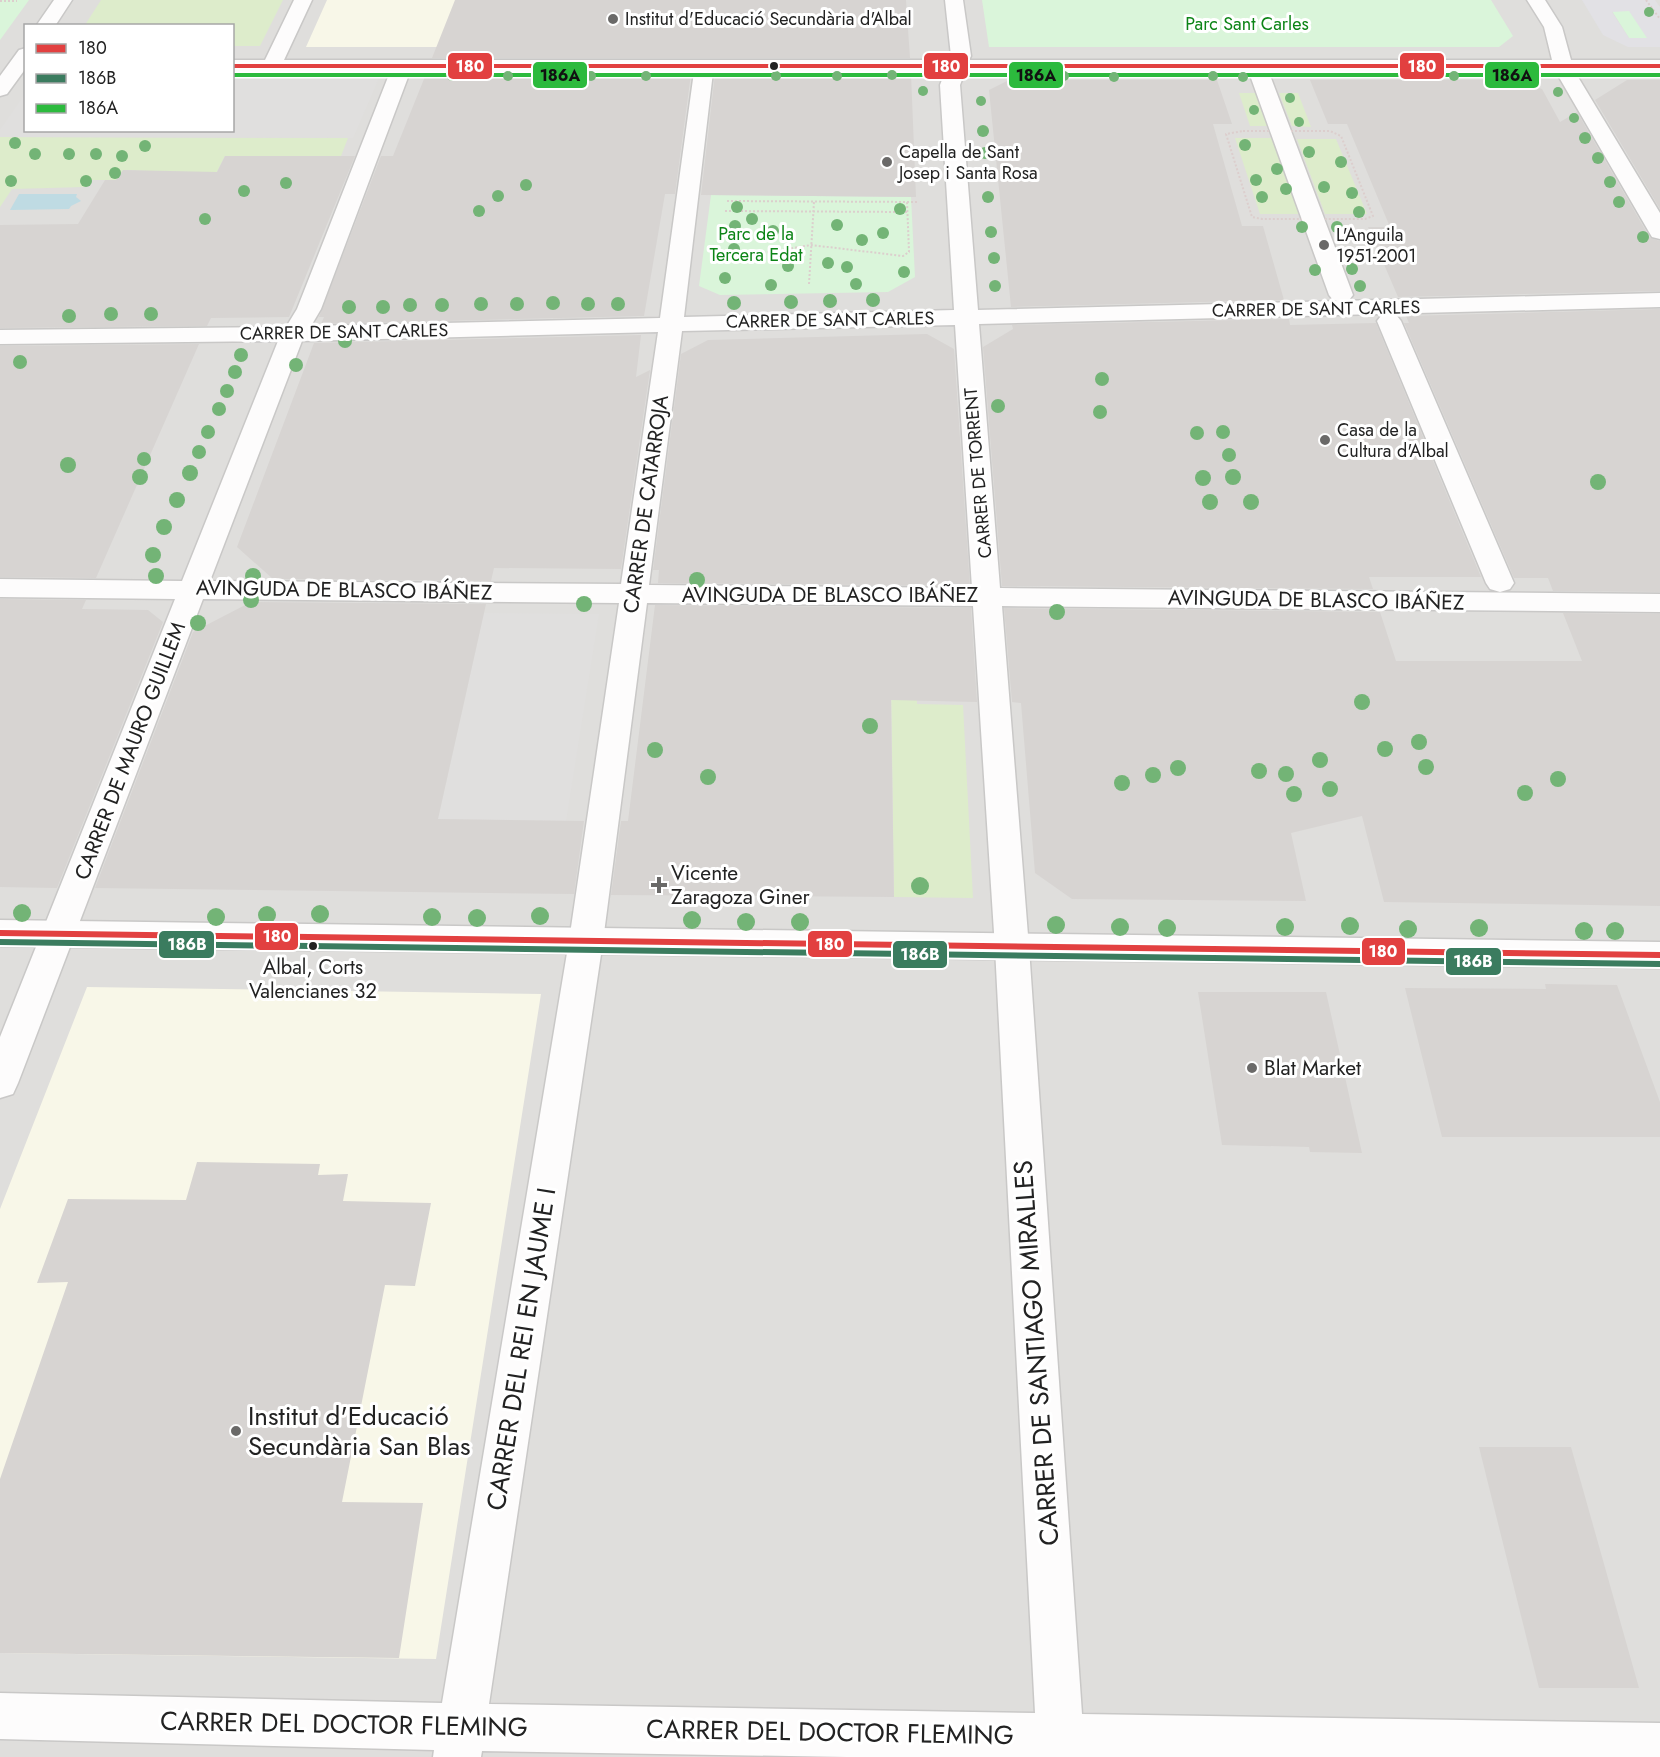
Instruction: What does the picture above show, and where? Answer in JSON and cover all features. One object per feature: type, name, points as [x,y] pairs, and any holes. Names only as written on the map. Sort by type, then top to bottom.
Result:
[{"type":"street","points":[[46,24],[63,0]]},
{"type":"street","points":[[272,66],[303,0]]},
{"type":"street","name":"CARRER DE TORRENT","points":[[954,0],[961,56],[950,85],[1012,948]]},
{"type":"street","points":[[1536,0],[1552,27],[1559,45],[1563,67],[1660,232]]},
{"type":"street","points":[[0,90],[17,62]]},
{"type":"street","points":[[234,66],[1660,66]]},
{"type":"street","name":"CARRER DE MAURO GUILLEM","points":[[0,1083],[288,344],[309,309],[402,67]]},
{"type":"street","name":"CARRER DE CATARROJA","points":[[586,941],[672,324],[704,67]]},
{"type":"street","points":[[1261,78],[1341,295]]},
{"type":"street","name":"CARRER DE SANT CARLES","points":[[0,337],[294,334],[1660,300]]},
{"type":"street","points":[[1389,321],[1500,583]]},
{"type":"street","name":"AVINGUDA DE BLASCO IBÁÑEZ","points":[[0,588],[1660,603]]},
{"type":"street","points":[[0,933],[1660,955]]},
{"type":"street","name":"CARRER DEL REI EN JAUME I","points":[[459,1742],[586,941]]},
{"type":"street","name":"CARRER DE SANTIAGO MIRALLES","points":[[1012,948],[1062,1746]]},
{"type":"street","name":"CARRER DEL DOCTOR FLEMING","points":[[0,1716],[459,1742],[1660,1747]]},
{"type":"path","points":[[1646,0],[1660,19]]},
{"type":"path","points":[[720,201],[921,202]]},
{"type":"path","points":[[809,293],[814,202]]},
{"type":"path","points":[[715,259],[722,260],[811,245],[895,256],[907,254],[909,252],[907,202]]},
{"type":"path","points":[[718,211],[907,212]]},
{"type":"shaded area","points":[[0,0],[1660,0],[1660,1757],[0,1757]]},
{"type":"shaded area","name":"Institut d'Educació Secundària d'Albal","points":[[327,0],[906,0],[656,47],[306,47]]},
{"type":"shaded area","points":[[1582,0],[1655,0],[1660,7],[1660,47],[1628,47],[1603,35]],"holes":[[[1629,11],[1647,38],[1629,38],[1612,12]]]},
{"type":"shaded area","points":[[234,77],[379,78],[353,138],[0,137],[0,130],[24,95],[24,132],[234,132]]},
{"type":"shaded area","points":[[484,613],[599,614],[566,821],[438,819]]},
{"type":"shaded area","name":"Institut d'Educació Secundària San Blas","points":[[87,987],[541,994],[436,1659],[0,1653],[0,1209]]},
{"type":"green space","points":[[0,0],[29,0],[0,40]]},
{"type":"green space","points":[[101,0],[283,0],[260,46],[234,46],[234,24],[86,24]]},
{"type":"green space","name":"Parc Sant Carles","points":[[982,0],[1491,0],[1513,36],[1499,47],[989,47]]},
{"type":"green space","points":[[1612,11],[1630,11],[1648,38],[1629,38]]},
{"type":"green space","points":[[1239,93],[1258,93],[1269,126],[1250,126]]},
{"type":"green space","points":[[1279,93],[1298,93],[1311,127],[1292,126]]},
{"type":"green space","points":[[0,137],[348,138],[341,156],[225,156],[216,174],[123,170],[116,180],[89,180],[85,187],[12,189],[0,207]]},
{"type":"green space","points":[[1235,138],[1274,138],[1301,214],[1260,214]]},
{"type":"green space","points":[[1297,139],[1336,139],[1367,214],[1325,214]]},
{"type":"green space","name":"Parc de la Tercera Edat","points":[[711,195],[911,197],[915,277],[888,292],[720,295],[699,286]]},
{"type":"green space","points":[[891,675],[916,675],[917,704],[963,705],[973,898],[894,897]]},
{"type":"water","points":[[19,194],[77,194],[76,197],[81,201],[69,209],[10,210]]},
{"type":"building","name":"Institut d'Educació Secundària d'Albal","points":[[455,0],[906,0],[910,58],[432,58]]},
{"type":"building","points":[[426,74],[691,74],[675,194],[665,194],[644,316],[321,324],[324,317],[319,317],[381,156],[393,156]]},
{"type":"building","points":[[715,74],[911,74],[916,197],[701,195]]},
{"type":"building","points":[[1009,80],[1217,80],[1232,124],[1213,124],[1242,226],[1263,226],[1284,300],[1011,307],[989,90]]},
{"type":"building","points":[[1310,80],[1517,80],[1542,89],[1560,122],[1577,112],[1650,238],[1660,241],[1660,291],[1398,297],[1368,227],[1390,227],[1347,124],[1328,124]]},
{"type":"building","points":[[1627,80],[1660,80],[1660,209],[1595,100]]},
{"type":"building","points":[[225,156],[355,156],[289,317],[211,318],[207,326],[0,328],[0,225],[78,224],[105,180],[116,180],[123,170],[217,172]]},
{"type":"building","points":[[1660,309],[1660,592],[1553,591],[1548,578],[1514,578],[1404,323],[1409,323],[1406,316]]},
{"type":"building","points":[[1289,319],[1290,325],[1376,323],[1481,577],[1369,577],[1373,589],[1002,586],[983,347],[1013,329],[1012,325]]},
{"type":"building","points":[[927,334],[954,349],[970,586],[658,583],[659,570],[653,570],[681,354],[708,340]]},
{"type":"building","points":[[641,335],[636,377],[650,370],[621,569],[494,568],[491,581],[273,579],[237,547],[314,343]]},
{"type":"building","points":[[199,344],[96,578],[0,577],[0,346]]},
{"type":"building","points":[[0,599],[86,600],[82,609],[148,610],[163,622],[57,888],[0,887]]},
{"type":"building","points":[[251,602],[486,604],[438,819],[584,821],[574,894],[95,888],[193,632]]},
{"type":"building","points":[[655,605],[971,608],[977,702],[891,700],[894,897],[611,895],[621,821],[628,821]]},
{"type":"building","points":[[1004,608],[1380,612],[1396,661],[1582,661],[1563,613],[1660,614],[1660,906],[1384,902],[1362,816],[1291,833],[1306,901],[1072,899],[1035,873],[1021,703],[1012,702]]},
{"type":"building","points":[[1545,984],[1617,985],[1660,1102],[1660,1137],[1442,1137],[1405,988],[1546,989]]},
{"type":"building","name":"Blat Market","points":[[1198,992],[1326,992],[1362,1153],[1310,1152],[1309,1147],[1222,1145]]},
{"type":"building","points":[[197,1162],[320,1164],[318,1175],[348,1174],[343,1201],[431,1203],[415,1286],[385,1285],[342,1502],[423,1503],[399,1658],[0,1653],[0,1479],[68,1282],[37,1283],[68,1199],[186,1200]]},
{"type":"building","points":[[1479,1447],[1571,1447],[1639,1688],[1539,1688]]},
{"type":"transit line","name":"180","points":[[234,66],[1660,66]]},
{"type":"transit line","name":"186A","points":[[234,75],[1660,75]]},
{"type":"transit line","name":"180","points":[[0,933],[1660,955]]},
{"type":"transit line","name":"186B","points":[[0,942],[1660,964]]},
{"type":"place","name":"Institut d'Educació Secundària d'Albal","points":[[613,19]]},
{"type":"place","name":"Capella de Sant Josep i Santa Rosa","points":[[887,162]]},
{"type":"place","name":"L'Anguila 1951-2001","points":[[1324,245]]},
{"type":"place","name":"Casa de la Cultura d'Albal","points":[[1325,440]]},
{"type":"place","name":"Vicente Zaragoza Giner","points":[[659,885]]},
{"type":"place","name":"Albal, Corts Valencianes 32","points":[[313,946]]},
{"type":"place","name":"Blat Market","points":[[1252,1068]]},
{"type":"place","name":"Institut d'Educació Secundària San Blas","points":[[236,1431]]}]
